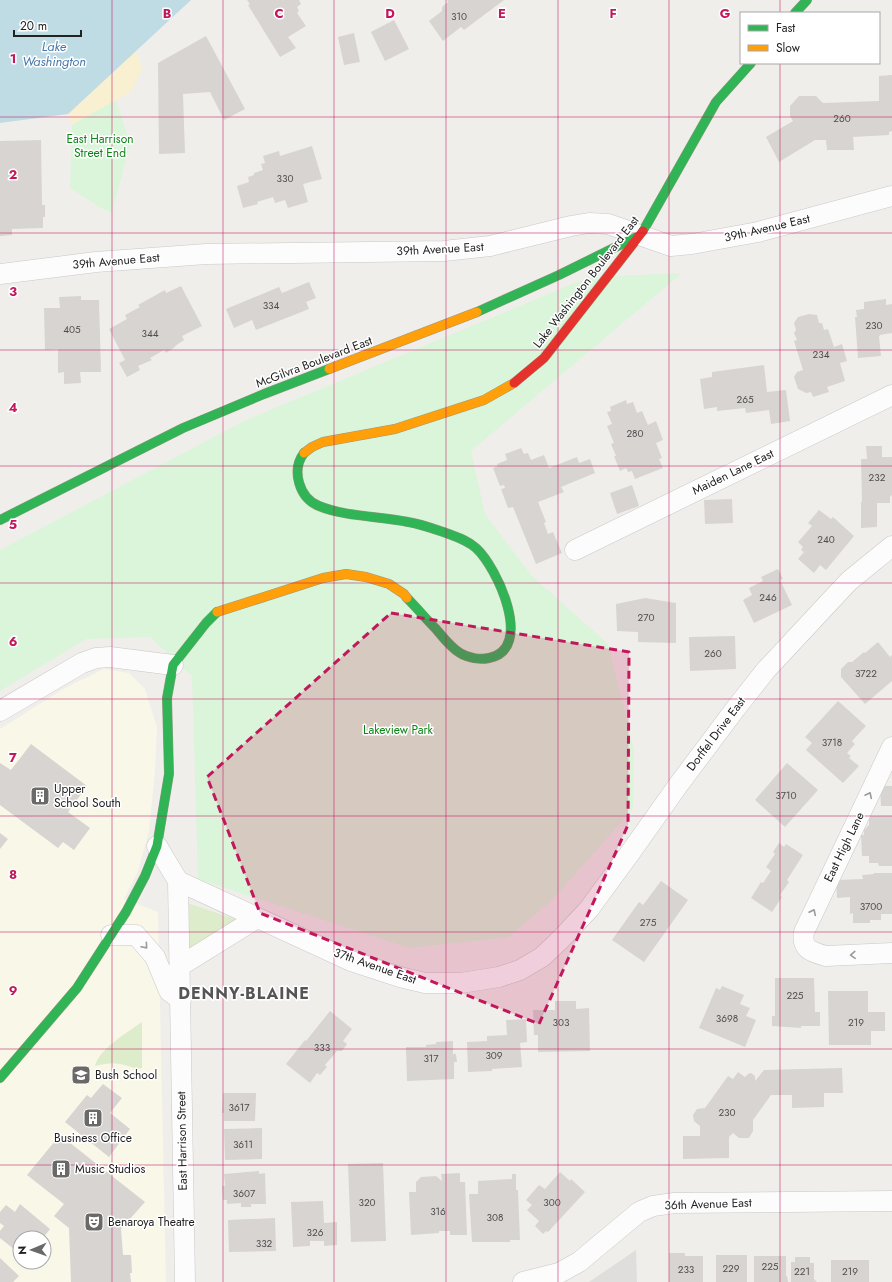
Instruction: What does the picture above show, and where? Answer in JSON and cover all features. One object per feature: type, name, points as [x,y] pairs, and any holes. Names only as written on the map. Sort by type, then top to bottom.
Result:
[{"type":"main road","points":[[796,12],[807,0]]},
{"type":"main road","name":"Lake Washington Boulevard East","points":[[0,1078],[77,988],[126,912],[145,876],[156,846],[169,774],[167,698],[173,664],[206,623],[218,611],[323,578],[346,574],[366,577],[389,584],[404,594],[448,643],[470,657],[483,659],[493,657],[501,653],[507,646],[510,636],[508,606],[496,576],[476,548],[463,539],[416,524],[350,514],[318,506],[309,499],[300,488],[297,475],[298,464],[303,454],[312,447],[323,442],[395,429],[484,400],[514,383],[544,358],[641,235],[716,102],[750,64]]},
{"type":"main road","name":"McGilvra Boulevard East","points":[[0,520],[183,428],[264,394],[472,314],[559,275],[641,235]]},
{"type":"street","name":"39th Avenue East","points":[[0,274],[96,262],[206,254],[444,251],[490,246],[589,223],[608,224],[671,246],[692,244],[758,232],[892,196]]},
{"type":"street","name":"Maiden Lane East","points":[[575,550],[892,395]]},
{"type":"street","name":"Dorffel Drive East","points":[[560,940],[589,909],[679,784],[766,670],[849,581],[892,546]]},
{"type":"street","points":[[0,712],[82,663],[96,658],[110,657],[173,664]]},
{"type":"street","name":"East High Lane","points":[[892,747],[804,932],[803,940],[807,948],[815,953],[826,956],[892,952]]},
{"type":"street","points":[[156,846],[178,881]]},
{"type":"street","name":"37th Avenue East","points":[[178,881],[351,961],[400,977],[425,983],[461,983],[506,975],[520,970],[542,957],[560,940]]},
{"type":"street","name":"East Harrison Street","points":[[178,881],[185,1282]]},
{"type":"street","points":[[180,966],[257,918]]},
{"type":"street","points":[[111,935],[136,936],[155,957],[169,991],[181,1000]]},
{"type":"street","name":"36th Avenue East","points":[[523,1282],[559,1273],[579,1262],[639,1212],[653,1206],[674,1203],[892,1200]]},
{"type":"highlighted area","points":[[391,613],[629,652],[628,825],[539,1024],[260,913],[207,777]]},
{"type":"shaded area","name":"Bush School","points":[[104,669],[129,673],[145,689],[157,727],[155,771],[149,831],[138,871],[124,899],[158,912],[166,1282],[0,1282],[0,729],[65,688]]},
{"type":"shaded area","points":[[636,1250],[637,1282],[589,1282]]},
{"type":"green space","name":"East Harrison Street End","points":[[116,100],[130,144],[112,213],[101,208],[70,188],[72,125]]},
{"type":"green space","name":"Lakeview Park","points":[[682,273],[471,451],[485,514],[532,576],[608,644],[634,749],[633,809],[553,899],[509,937],[409,948],[198,879],[192,676],[150,637],[86,639],[0,691],[0,550],[244,421],[589,277]]},
{"type":"green space","points":[[188,903],[237,920],[189,948]]},
{"type":"green space","points":[[142,1022],[142,1068],[113,1063],[95,1066],[102,1053],[108,1047]]},
{"type":"sand","name":"East Harrison Street End","points":[[136,51],[142,69],[132,91],[72,125],[68,114]]},
{"type":"water","name":"Lake Washington","points":[[0,0],[191,0],[68,114],[0,123]]},
{"type":"building","points":[[247,0],[299,0],[301,4],[297,7],[299,11],[297,13],[306,26],[288,37],[296,48],[280,57],[248,5],[250,4]]},
{"type":"building","points":[[447,0],[504,0],[464,30],[461,27],[443,41],[429,21],[442,11],[442,7],[448,2]]},
{"type":"building","points":[[394,20],[409,49],[385,61],[371,32]]},
{"type":"building","points":[[354,33],[360,62],[344,65],[338,37]]},
{"type":"building","points":[[206,36],[245,109],[224,120],[210,92],[183,94],[185,153],[159,154],[158,63]]},
{"type":"building","points":[[892,75],[892,131],[889,132],[889,135],[853,137],[854,150],[827,150],[826,140],[815,140],[779,162],[766,137],[793,121],[790,116],[790,106],[799,96],[816,96],[823,103],[879,101],[879,76]]},
{"type":"building","points":[[41,140],[42,205],[45,205],[43,228],[12,229],[12,235],[0,236],[0,141]]},
{"type":"building","points":[[312,146],[322,179],[303,184],[308,202],[288,208],[285,200],[275,203],[273,197],[257,202],[258,204],[243,208],[237,186],[249,182],[248,177],[263,170],[261,164],[265,163],[263,156],[279,151],[280,156]]},
{"type":"building","points":[[309,282],[316,298],[306,302],[309,309],[256,330],[252,320],[234,328],[226,309],[279,287],[282,293]]},
{"type":"building","points":[[181,286],[202,326],[182,336],[184,340],[175,347],[166,353],[164,350],[150,358],[152,360],[138,366],[140,370],[127,377],[119,363],[125,360],[109,329],[127,319],[125,315],[140,307],[138,305],[165,290],[166,293]]},
{"type":"building","points":[[81,296],[81,300],[99,300],[101,372],[80,372],[81,383],[64,384],[64,372],[58,373],[58,349],[45,350],[44,308],[60,308],[59,297]]},
{"type":"building","points":[[886,299],[886,305],[892,304],[892,333],[880,335],[879,337],[881,356],[858,358],[855,317],[857,317],[856,310],[864,309],[864,302]]},
{"type":"building","points":[[809,314],[817,315],[819,323],[822,323],[824,330],[828,329],[834,347],[842,344],[847,361],[840,363],[845,381],[827,387],[829,392],[813,397],[811,392],[806,393],[798,389],[794,377],[797,372],[803,370],[794,341],[797,340],[794,333],[796,330],[794,323],[798,317]]},
{"type":"building","points":[[764,365],[767,392],[786,390],[790,421],[771,424],[769,410],[746,413],[745,408],[717,411],[717,407],[704,409],[700,379],[712,377],[712,372]]},
{"type":"building","points":[[626,400],[627,404],[633,402],[637,413],[642,411],[648,425],[656,421],[663,440],[656,443],[662,458],[659,459],[663,468],[635,479],[632,471],[628,472],[626,468],[620,471],[611,444],[614,443],[607,426],[612,424],[607,412],[611,411],[610,407]]},
{"type":"building","points":[[866,446],[882,446],[882,457],[892,457],[892,495],[890,497],[890,503],[877,503],[877,527],[861,528],[861,459],[867,459]]},
{"type":"building","points":[[521,448],[524,454],[528,453],[531,460],[544,455],[549,468],[577,457],[579,463],[590,459],[595,473],[561,487],[564,492],[538,502],[546,522],[544,523],[548,534],[553,532],[562,553],[536,564],[513,507],[508,508],[501,489],[505,488],[504,485],[500,486],[493,468],[498,466],[497,464],[507,460],[505,454]]},
{"type":"building","points":[[632,485],[639,506],[617,514],[610,493]]},
{"type":"building","points":[[732,499],[733,523],[705,524],[704,500]]},
{"type":"building","points":[[819,510],[831,519],[833,517],[854,536],[826,570],[820,565],[814,573],[798,559],[804,552],[801,550],[803,547],[798,542],[812,526],[808,523]]},
{"type":"building","points":[[778,569],[783,579],[780,580],[792,605],[754,623],[743,600],[752,595],[749,588],[763,581],[761,577]]},
{"type":"building","points":[[645,598],[676,603],[676,643],[638,642],[638,632],[617,631],[616,604]]},
{"type":"building","points":[[735,636],[736,669],[690,671],[689,637]]},
{"type":"building","points":[[878,642],[890,657],[892,655],[892,681],[865,704],[841,677],[841,669],[848,662],[852,662]]},
{"type":"building","points":[[838,701],[866,726],[852,741],[855,744],[847,753],[851,756],[849,758],[859,766],[843,783],[806,750],[812,743],[805,737]]},
{"type":"building","name":"Upper School South","points":[[31,744],[87,786],[68,812],[90,828],[74,850],[63,842],[58,848],[0,805],[0,763],[11,770]]},
{"type":"building","points":[[787,763],[818,790],[785,827],[755,800]]},
{"type":"building","points":[[880,786],[892,786],[892,806],[881,806]]},
{"type":"building","points":[[869,816],[892,816],[892,866],[879,866],[878,863],[869,863],[869,856],[862,856],[861,835],[864,835],[864,830],[869,825]]},
{"type":"building","points":[[0,833],[8,839],[0,849]]},
{"type":"building","points":[[779,843],[784,847],[786,844],[803,855],[787,880],[789,882],[780,895],[782,897],[772,912],[751,898],[761,882],[763,883],[771,871],[766,867],[775,854],[773,852]]},
{"type":"building","points":[[892,873],[892,914],[881,914],[881,920],[870,920],[870,923],[853,923],[853,913],[850,914],[850,897],[837,898],[836,880],[863,879],[862,875]]},
{"type":"building","points":[[661,881],[688,900],[644,962],[612,940],[639,902],[643,905]]},
{"type":"building","points":[[775,978],[814,978],[815,1012],[820,1012],[820,1026],[801,1026],[801,1028],[772,1026],[772,1016],[775,1016]]},
{"type":"building","points":[[722,986],[744,995],[740,1004],[750,1008],[746,1016],[756,1020],[745,1047],[699,1028],[716,988],[720,990]]},
{"type":"building","points":[[828,991],[868,991],[868,1012],[885,1012],[885,1031],[871,1031],[871,1045],[829,1045]]},
{"type":"building","points":[[555,1001],[576,1001],[576,1009],[589,1008],[590,1051],[538,1052],[538,1035],[534,1035],[533,1010],[555,1010]]},
{"type":"building","points":[[330,1011],[352,1029],[343,1041],[347,1044],[342,1051],[337,1051],[325,1065],[327,1067],[320,1075],[317,1073],[310,1083],[286,1064]]},
{"type":"building","points":[[526,1019],[527,1042],[520,1043],[522,1067],[492,1069],[492,1071],[468,1072],[467,1042],[487,1041],[487,1036],[507,1035],[506,1020]]},
{"type":"building","points":[[453,1041],[453,1054],[456,1054],[457,1062],[454,1062],[454,1079],[407,1081],[406,1047],[426,1047],[426,1045],[436,1044],[436,1042]]},
{"type":"building","points":[[842,1068],[843,1093],[824,1093],[824,1107],[792,1108],[792,1095],[771,1095],[753,1120],[753,1131],[749,1138],[739,1138],[733,1133],[729,1137],[729,1158],[683,1159],[683,1136],[700,1136],[700,1126],[694,1121],[693,1115],[697,1109],[705,1108],[728,1076],[733,1079],[738,1072],[745,1077],[751,1073],[755,1076],[755,1081],[764,1070]]},
{"type":"building","name":"Business Office","points":[[103,1084],[122,1098],[110,1113],[130,1129],[109,1157],[65,1122],[87,1095],[91,1098]]},
{"type":"building","points":[[223,1093],[256,1093],[255,1121],[224,1121],[224,1113],[222,1113]]},
{"type":"building","points":[[262,1128],[262,1159],[225,1160],[224,1129]]},
{"type":"building","name":"Benaroya Theatre","points":[[60,1135],[145,1202],[121,1229],[123,1255],[131,1255],[131,1282],[71,1282],[69,1228],[54,1216],[64,1204],[27,1175]]},
{"type":"building","points":[[383,1163],[386,1241],[351,1242],[348,1164]]},
{"type":"building","points":[[259,1171],[259,1174],[265,1173],[266,1204],[251,1204],[251,1207],[241,1207],[241,1203],[227,1204],[227,1200],[223,1200],[222,1186],[225,1186],[224,1174]]},
{"type":"building","points":[[560,1172],[570,1181],[571,1179],[585,1192],[548,1232],[546,1231],[543,1234],[535,1226],[539,1221],[527,1210],[532,1205],[526,1200],[539,1185],[545,1189]]},
{"type":"building","points":[[460,1173],[460,1182],[465,1182],[467,1235],[450,1235],[450,1231],[439,1231],[439,1233],[411,1235],[409,1192],[416,1192],[416,1182],[421,1177],[436,1176],[442,1181],[441,1174]]},
{"type":"building","points":[[512,1174],[516,1174],[516,1190],[518,1190],[520,1240],[510,1240],[510,1242],[472,1242],[469,1194],[478,1194],[478,1181],[512,1179]]},
{"type":"building","points":[[323,1201],[324,1223],[337,1222],[337,1245],[324,1246],[324,1241],[310,1241],[310,1246],[293,1247],[291,1202]]},
{"type":"building","points":[[20,1204],[50,1229],[12,1230],[12,1248],[0,1238],[0,1231],[4,1226],[0,1223],[0,1212],[6,1205],[15,1212]]},
{"type":"building","points":[[275,1218],[276,1251],[229,1252],[228,1220]]},
{"type":"building","points":[[669,1253],[685,1253],[685,1256],[703,1256],[703,1282],[669,1282]]},
{"type":"building","points":[[716,1255],[747,1255],[747,1282],[716,1282]]},
{"type":"building","points":[[754,1256],[786,1256],[786,1276],[788,1282],[754,1282]]},
{"type":"building","points":[[795,1257],[810,1257],[810,1263],[814,1263],[814,1279],[817,1282],[791,1282],[791,1262],[795,1262]]},
{"type":"building","points":[[0,1258],[19,1276],[13,1282],[0,1282]]},
{"type":"building","points":[[831,1260],[869,1260],[869,1282],[831,1282]]},
{"type":"traffic: fast","points":[[796,12],[807,0]]},
{"type":"traffic: fast","points":[[643,231],[716,102],[750,64]]},
{"type":"traffic: fast","points":[[477,312],[559,275],[636,237]]},
{"type":"traffic: fast","points":[[0,520],[183,428],[329,369]]},
{"type":"traffic: fast","points":[[304,453],[298,467],[299,483],[306,497],[319,506],[329,510],[418,524],[458,537],[476,548],[493,572],[508,607],[511,624],[509,640],[503,651],[489,658],[478,659],[463,655],[450,645],[407,598]]},
{"type":"traffic: fast","points":[[0,1078],[77,988],[126,912],[145,876],[157,846],[169,774],[167,698],[173,665],[206,623],[217,612]]},
{"type":"traffic: slow","points":[[329,369],[477,312]]},
{"type":"traffic: slow","points":[[304,453],[323,442],[395,429],[484,400],[514,383]]},
{"type":"traffic: slow","points":[[217,612],[323,578],[346,574],[366,577],[389,584],[404,594],[407,598]]},
{"type":"traffic: jam","points":[[514,383],[544,358],[643,231]]},
{"type":"place","name":"Upper School South","points":[[40,796]]},
{"type":"place","name":"Bush School","points":[[81,1075]]},
{"type":"place","name":"Business Office","points":[[93,1118]]},
{"type":"place","name":"Music Studios","points":[[61,1169]]},
{"type":"place","name":"Benaroya Theatre","points":[[94,1222]]},
{"type":"district","name":"DENNY-BLAINE","points":[[244,993]]}]
